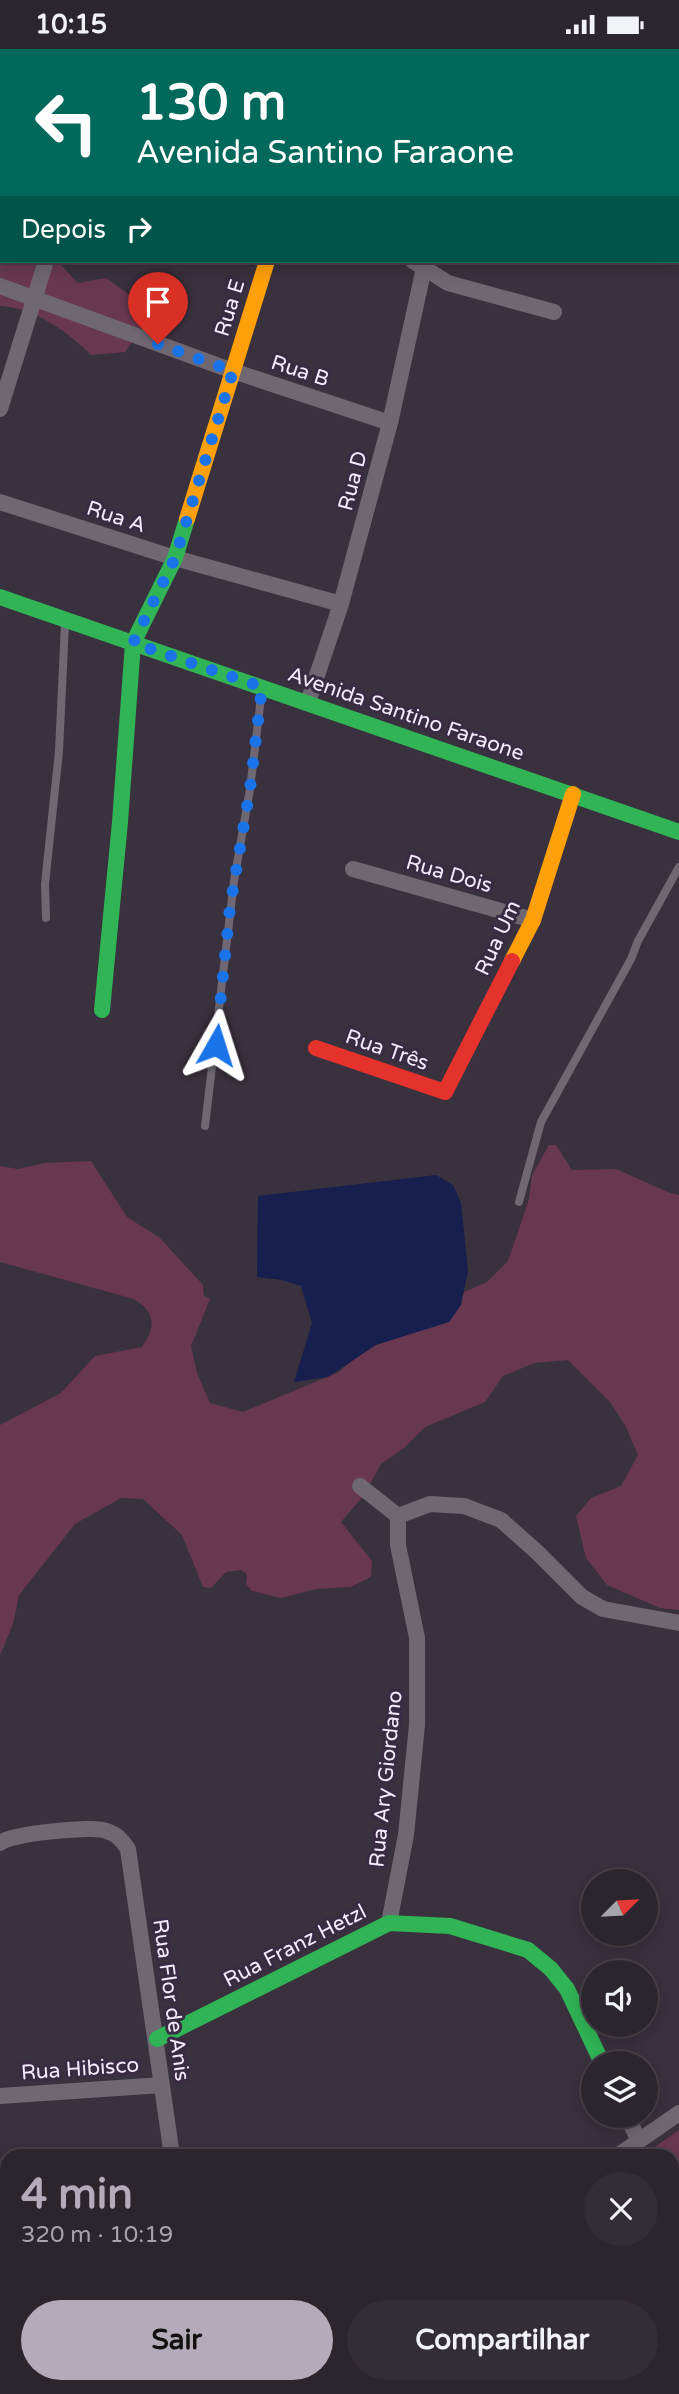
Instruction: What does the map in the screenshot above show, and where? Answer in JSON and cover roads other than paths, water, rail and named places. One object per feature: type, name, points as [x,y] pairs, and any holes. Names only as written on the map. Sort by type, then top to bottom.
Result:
[{"type":"street","points":[[0,409],[45,263]]},
{"type":"street","name":"Rua E","points":[[133,643],[175,558],[266,263]]},
{"type":"street","points":[[418,264],[448,283],[554,312]]},
{"type":"street","name":"Rua D","points":[[308,702],[341,604],[390,423],[418,264]]},
{"type":"street","name":"Rua B","points":[[0,286],[233,371],[390,423]]},
{"type":"street","name":"Rua A","points":[[0,502],[175,558],[341,604]]},
{"type":"street","name":"Avenida Santino Faraone","points":[[0,597],[679,832]]},
{"type":"street","points":[[102,1010],[120,822],[133,643]]},
{"type":"street","name":"Rua Um","points":[[445,1092],[533,920],[573,795]]},
{"type":"street","name":"Rua Dois","points":[[354,869],[533,920]]},
{"type":"street","name":"Rua Três","points":[[316,1048],[445,1092]]},
{"type":"street","points":[[360,1486],[398,1516],[430,1504],[464,1506],[500,1520],[582,1597],[603,1609],[679,1623]]},
{"type":"street","name":"Rua Ary Giordano","points":[[389,1923],[406,1835],[417,1725],[417,1638],[398,1545],[398,1516]]},
{"type":"street","name":"Rua Flor de Anis","points":[[0,1843],[4,1839],[28,1834],[102,1829],[118,1835],[128,1849],[171,2149]]},
{"type":"street","name":"Rua Franz Hetzl","points":[[157,2039],[389,1923],[450,1926],[528,1951],[551,1969],[567,1989],[596,2051]]},
{"type":"street","name":"Rua Hibisco","points":[[0,2096],[162,2085]]},
{"type":"street","points":[[627,2149],[679,2113]]},
{"type":"street","points":[[633,2128],[639,2141]]},
{"type":"lane","points":[[46,918],[45,884],[59,751],[65,621]]},
{"type":"lane","points":[[205,1126],[232,894],[250,789],[262,687]]},
{"type":"lane","points":[[519,1202],[541,1122],[679,867]]},
{"type":"water","points":[[436,1175],[453,1185],[461,1203],[468,1271],[461,1305],[449,1322],[376,1345],[328,1377],[294,1382],[312,1323],[301,1286],[257,1277],[258,1196]]}]
